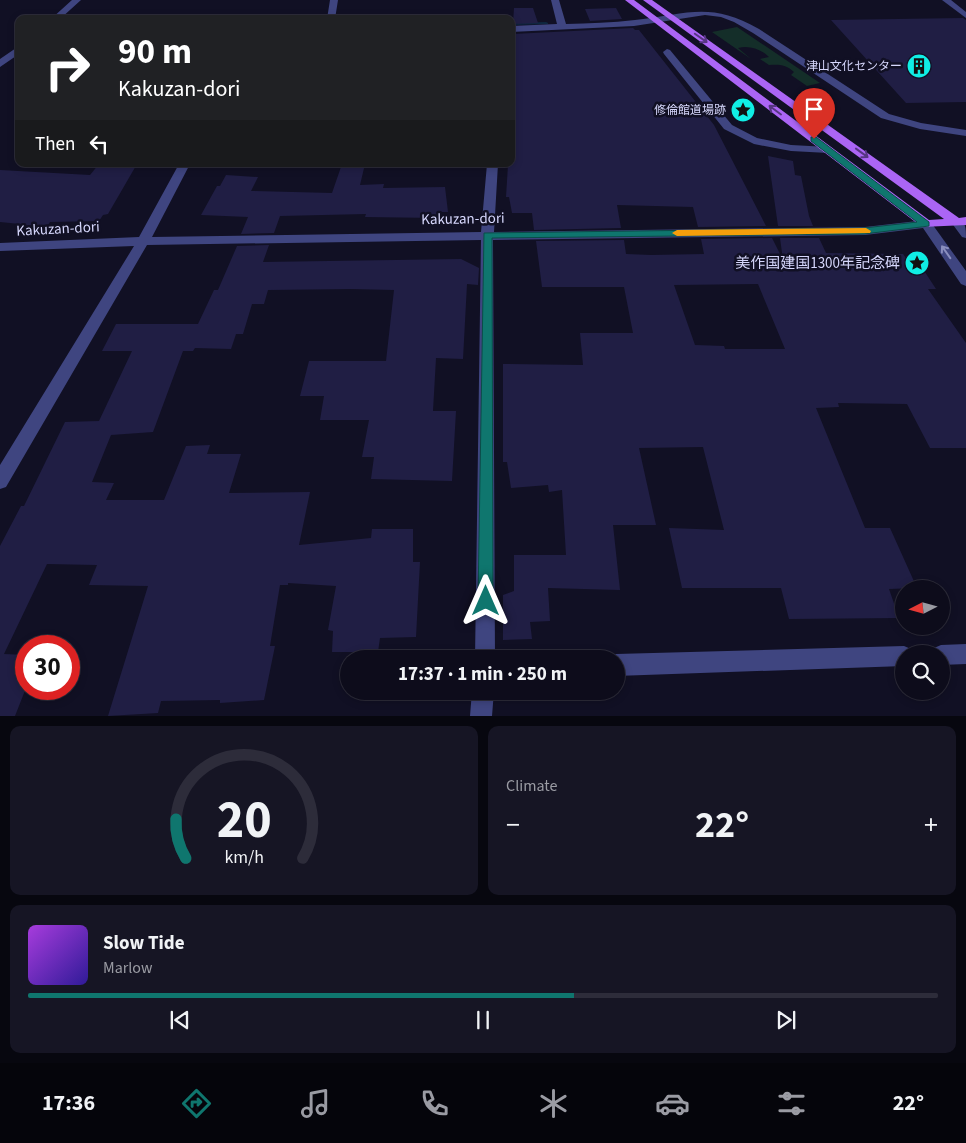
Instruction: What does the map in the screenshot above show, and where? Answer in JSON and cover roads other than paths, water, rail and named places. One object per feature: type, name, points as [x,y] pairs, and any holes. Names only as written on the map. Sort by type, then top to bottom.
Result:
[{"type":"main road","points":[[629,0],[926,224],[961,221]]},
{"type":"main road","points":[[647,0],[961,221]]},
{"type":"street","points":[[60,15],[77,0]]},
{"type":"street","points":[[332,15],[334,0]]},
{"type":"street","points":[[555,0],[562,26]]},
{"type":"street","points":[[946,0],[966,16]]},
{"type":"street","points":[[515,29],[656,20],[694,13],[722,15],[737,20],[885,116],[920,126],[966,133]]},
{"type":"street","points":[[0,49],[15,48]]},
{"type":"street","points":[[0,64],[15,51]]},
{"type":"street","points":[[667,52],[728,127],[754,141],[791,148],[828,150]]},
{"type":"street","points":[[0,482],[143,241],[182,167]]},
{"type":"street","points":[[486,650],[487,235],[493,167]]},
{"type":"street","points":[[961,221],[966,234]]},
{"type":"street","points":[[926,224],[966,280]]},
{"type":"street","name":"Kakuzan-dori","points":[[0,247],[143,241],[864,231],[926,224]]},
{"type":"street","points":[[950,655],[966,654]]},
{"type":"street","points":[[625,666],[895,656]]},
{"type":"street","points":[[481,716],[482,700]]},
{"type":"waterway","points":[[515,24],[546,23]]},
{"type":"place","name":"津山文化センター","points":[[919,66]]},
{"type":"place","name":"修倫館道場跡","points":[[743,110]]},
{"type":"place","name":"美作国建国1300年記念碑","points":[[917,263]]}]
